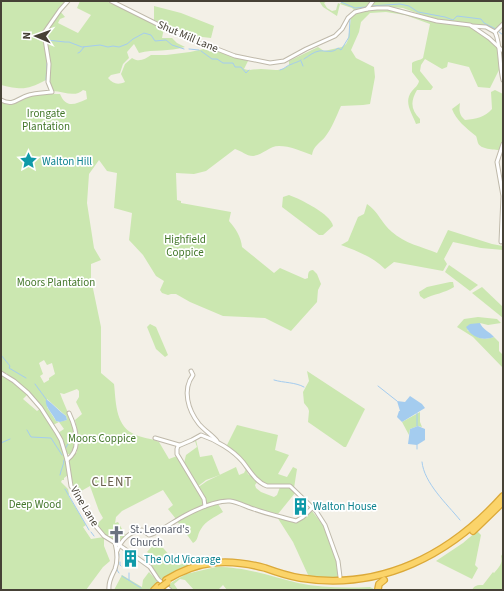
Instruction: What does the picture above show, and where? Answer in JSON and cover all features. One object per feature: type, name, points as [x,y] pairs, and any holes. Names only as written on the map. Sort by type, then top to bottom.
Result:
[{"type":"highway","points":[[157,589],[167,581],[192,567],[214,562],[229,562],[263,568],[298,578],[332,582],[346,582],[383,577],[427,559],[451,543],[473,527],[503,496]]},
{"type":"highway","points":[[167,581],[197,568],[214,565],[229,565],[255,569],[320,585],[350,586],[372,583],[412,570],[445,552],[476,530],[503,502]]},
{"type":"highway","points":[[332,582],[338,580],[340,577],[341,580],[346,582]]},
{"type":"highway","points":[[378,589],[379,584],[384,580]]},
{"type":"highway","points":[[372,583],[376,585],[378,589]]},
{"type":"street","points":[[1,100],[10,103],[17,102],[27,96],[52,92],[48,82],[49,64],[44,33],[68,1]]},
{"type":"street","name":"Shut Mill Lane","points":[[110,1],[161,26],[174,30],[200,44],[212,46],[235,56],[270,63],[284,62],[306,49],[328,40],[339,33],[351,15],[367,7],[388,8],[437,21],[470,26],[489,38],[503,51]]},
{"type":"street","points":[[367,7],[373,1]]},
{"type":"street","points":[[495,32],[503,24]]},
{"type":"street","points":[[470,26],[486,26],[495,32],[498,38],[500,69],[503,80]]},
{"type":"street","points":[[501,242],[502,196],[497,162],[503,144]]},
{"type":"street","points":[[191,371],[193,374],[187,392],[188,403],[199,424],[217,441],[240,459],[253,475],[264,485],[290,486],[312,508],[325,524],[338,561],[340,577]]},
{"type":"street","name":"Vine Lane","points":[[1,373],[21,386],[41,408],[61,440],[67,460],[71,486],[94,524],[104,536],[120,545],[150,567],[158,579],[170,590]]},
{"type":"street","points":[[67,460],[73,455],[76,448],[76,432],[69,413]]},
{"type":"street","points":[[205,506],[204,499],[177,454],[177,447],[201,434],[217,441]]},
{"type":"street","points":[[155,438],[181,445]]},
{"type":"street","points":[[117,551],[125,538],[138,530],[142,530],[149,535],[154,535],[184,516],[205,506],[218,503],[231,501],[254,510],[296,521],[303,517],[312,508]]},
{"type":"street","points":[[109,590],[109,580],[116,567],[117,551],[115,543]]},
{"type":"green space","points":[[1,1],[66,1],[43,30],[43,40],[47,56],[46,80],[34,86],[14,88],[1,85]]},
{"type":"green space","points":[[80,1],[106,1],[164,28],[162,38],[172,38],[177,43],[185,47],[139,53],[134,44],[127,52],[129,58],[123,64],[120,73],[111,75],[108,78],[112,82],[116,83],[125,82],[121,74],[125,64],[132,58],[140,60],[151,55],[166,55],[204,49],[216,51],[248,61],[244,69],[246,70],[282,69],[289,65],[289,61],[318,47],[324,51],[342,47],[348,40],[351,18],[357,12],[384,8],[406,11],[421,18],[441,23],[469,26],[497,47],[499,70],[490,88],[478,87],[469,67],[448,62],[447,67],[442,69],[425,59],[421,65],[420,71],[433,87],[431,90],[417,90],[413,98],[413,109],[420,119],[420,123],[416,124],[408,103],[409,95],[419,81],[412,72],[412,63],[423,58],[430,24],[405,15],[386,12],[370,13],[361,22],[359,32],[351,50],[356,58],[374,67],[375,77],[370,104],[341,106],[330,130],[315,147],[312,155],[283,146],[272,147],[253,156],[235,149],[206,171],[194,174],[176,173],[177,200],[181,201],[181,203],[231,212],[229,221],[238,233],[242,247],[274,273],[280,268],[305,279],[308,278],[309,271],[313,270],[317,274],[321,284],[318,290],[317,302],[291,331],[265,318],[223,316],[190,302],[176,294],[168,295],[162,293],[160,290],[164,281],[156,276],[143,255],[129,240],[132,213],[114,208],[117,173],[107,171],[99,160],[89,174],[87,203],[94,248],[101,260],[91,264],[91,279],[101,327],[101,373],[114,384],[117,411],[122,424],[126,429],[135,435],[159,442],[169,459],[177,456],[204,503],[202,506],[176,519],[168,509],[173,505],[163,490],[122,511],[116,517],[115,523],[118,522],[126,536],[117,542],[104,534],[96,525],[103,518],[90,486],[76,494],[74,490],[69,460],[77,452],[77,430],[75,420],[82,414],[76,402],[79,397],[79,391],[77,389],[64,394],[60,393],[72,423],[75,439],[71,454],[65,454],[63,442],[58,433],[64,429],[59,422],[53,425],[42,408],[7,375],[7,373],[2,373],[1,368],[1,102],[6,104],[15,104],[37,94],[60,94],[65,102],[71,104],[87,99],[86,91],[83,90],[73,94],[53,91],[49,83],[50,57],[45,39],[47,31],[60,11],[65,17],[60,19],[58,23],[78,33],[91,15],[77,8]],"holes":[[[44,360],[47,365],[52,363],[55,374],[44,383],[40,376],[43,374],[39,363]],[[47,399],[66,416],[67,420],[59,422],[56,421],[47,407]]]},
{"type":"green space","points":[[319,1],[327,1],[324,3],[327,8],[332,11],[336,10],[338,3],[340,4],[337,16],[323,7]]},
{"type":"green space","points":[[342,1],[371,1],[366,8],[355,11],[352,8],[340,4]]},
{"type":"green space","points":[[375,1],[503,1],[503,23],[494,32],[487,26],[433,19],[403,8],[379,6],[369,8]]},
{"type":"green space","points":[[154,6],[181,13],[214,26],[211,38],[194,36],[192,38],[154,20]]},
{"type":"green space","points":[[495,90],[503,94],[503,139],[500,150],[481,147],[476,136],[465,127],[452,109],[460,103],[460,112],[465,120],[483,116],[492,109],[491,92]]},
{"type":"green space","points":[[289,195],[307,203],[321,212],[331,221],[333,226],[323,235],[319,235],[282,207],[283,197]]},
{"type":"green space","points":[[367,204],[397,236],[408,242],[437,253],[448,230],[503,246],[503,250],[481,248],[453,242],[444,259],[447,264],[443,271],[394,262],[385,269],[359,252],[341,245],[348,241],[358,217],[364,214]]},
{"type":"green space","points":[[449,265],[478,285],[470,291],[445,272]]},
{"type":"green space","points":[[453,282],[454,287],[451,289],[424,299],[420,296],[419,292],[427,287]]},
{"type":"green space","points":[[482,287],[503,307],[503,318],[472,293]]},
{"type":"green space","points":[[478,317],[497,319],[501,323],[488,325],[480,323],[467,330],[485,339],[494,337],[499,342],[499,351],[503,355],[503,368],[473,337],[457,327],[464,319]]},
{"type":"green space","points":[[150,324],[156,327],[168,355],[165,357],[156,349],[147,327]]},
{"type":"green space","points":[[307,371],[365,409],[346,447],[308,422],[309,411],[304,403],[303,392],[309,381]]},
{"type":"green space","name":"Deep Wood","points":[[1,375],[12,380],[27,395],[23,399],[37,411],[40,409],[59,440],[66,460],[68,475],[61,482],[68,489],[68,495],[86,525],[83,527],[91,539],[104,537],[104,546],[110,561],[103,567],[86,590],[1,589]]},
{"type":"green space","points":[[420,412],[420,422],[422,427],[418,426],[410,429],[409,435],[402,422]]},
{"type":"green space","points":[[237,425],[278,435],[275,450],[289,455],[278,474],[287,477],[293,467],[297,469],[294,488],[284,484],[266,485],[250,472],[246,464],[226,447]]},
{"type":"green space","points":[[196,440],[200,457],[212,455],[220,475],[206,480],[197,487],[184,463],[186,455],[197,447]]},
{"type":"green space","points":[[236,467],[239,475],[244,473],[246,469],[248,474],[258,481],[255,485],[261,492],[274,497],[277,495],[280,487],[290,488],[295,493],[278,514],[254,509],[231,500],[206,505],[197,488],[207,481]]},
{"type":"green space","points":[[218,504],[223,512],[210,519],[203,526],[193,543],[177,521],[205,507]]},
{"type":"green space","points":[[312,511],[326,529],[336,560],[338,578],[329,579],[309,577],[293,542],[277,517],[296,522]]},
{"type":"green space","points":[[477,531],[481,535],[475,565],[478,568],[472,579],[436,561],[463,543]]},
{"type":"green space","points":[[157,541],[178,565],[187,563],[188,566],[161,579],[151,566],[153,562],[150,554],[147,552]]},
{"type":"green space","points":[[503,553],[503,590],[472,590],[476,586],[483,585],[493,572],[494,573],[501,563],[501,556]]},
{"type":"green space","points":[[216,567],[248,570],[307,585],[352,588],[370,587],[376,590],[227,590],[223,585],[218,590],[194,590],[185,580],[180,579],[174,584],[178,590],[174,590],[168,586],[186,574]]},
{"type":"green space","points":[[149,572],[158,582],[152,590],[114,590],[122,575],[142,587],[143,580]]},
{"type":"water","points":[[480,323],[482,327],[494,337],[486,339],[478,338],[471,334],[466,327],[470,324]]},
{"type":"water","points":[[410,396],[422,404],[425,408],[402,422],[397,417],[400,411],[397,401],[405,402]]},
{"type":"water","points":[[46,399],[66,416],[67,420],[60,422],[56,421],[47,407]]},
{"type":"water","points":[[418,426],[425,429],[425,440],[417,445],[408,444],[410,429]]},
{"type":"waterway","points":[[341,2],[355,8],[366,7]]},
{"type":"waterway","points":[[371,6],[400,4],[409,6],[418,12],[453,20],[457,16],[481,19],[484,23],[496,29]]},
{"type":"waterway","points":[[304,59],[313,53],[321,51],[331,51],[338,48],[341,50],[349,37],[350,18]]},
{"type":"waterway","points":[[498,31],[503,35]]},
{"type":"waterway","points":[[47,40],[69,42],[82,47],[100,45],[119,47],[127,44],[144,33],[151,35],[155,41],[166,40],[172,45],[184,49]]},
{"type":"waterway","points":[[78,53],[84,47]]},
{"type":"waterway","points":[[189,49],[199,50]]},
{"type":"waterway","points":[[201,51],[212,59],[217,59],[223,63],[233,63],[235,67],[241,67],[246,73],[249,70]]},
{"type":"waterway","points":[[280,70],[301,60]]},
{"type":"waterway","points":[[301,61],[303,66]]},
{"type":"waterway","points":[[46,80],[47,63]]},
{"type":"waterway","points":[[1,355],[10,366],[9,368],[26,378]]},
{"type":"waterway","points":[[274,380],[297,384],[304,387]]},
{"type":"waterway","points":[[35,384],[46,399]]},
{"type":"waterway","points":[[378,386],[397,401]]},
{"type":"waterway","points":[[417,413],[417,426]]},
{"type":"waterway","points":[[27,430],[31,437],[51,438],[62,455]]},
{"type":"waterway","points":[[1,443],[10,439]]},
{"type":"waterway","points":[[65,449],[68,444]]},
{"type":"waterway","points":[[60,475],[64,460]]},
{"type":"waterway","points":[[422,462],[431,485],[460,520]]},
{"type":"waterway","points":[[65,489],[89,530]]},
{"type":"waterway","points":[[91,532],[94,536]]},
{"type":"waterway","points":[[119,554],[117,570],[119,573]]},
{"type":"waterway","points":[[120,562],[121,566]]},
{"type":"waterway","points":[[129,573],[129,580]]},
{"type":"waterway","points":[[122,576],[141,588]]},
{"type":"place","name":"Walton Hill","points":[[29,161]]},
{"type":"place","name":"Walton House","points":[[300,506]]},
{"type":"place","name":"St. Leonard's Church","points":[[117,535]]},
{"type":"place","name":"The Old Vicarage","points":[[131,559]]},
{"type":"district","name":"CLENT","points":[[112,481]]},
{"type":"park label","name":"Irongate Plantation","points":[[46,119]]},
{"type":"park label","name":"Highfield Coppice","points":[[185,245]]},
{"type":"park label","name":"Moors Plantation","points":[[56,282]]},
{"type":"park label","name":"Moors Coppice","points":[[102,438]]}]
